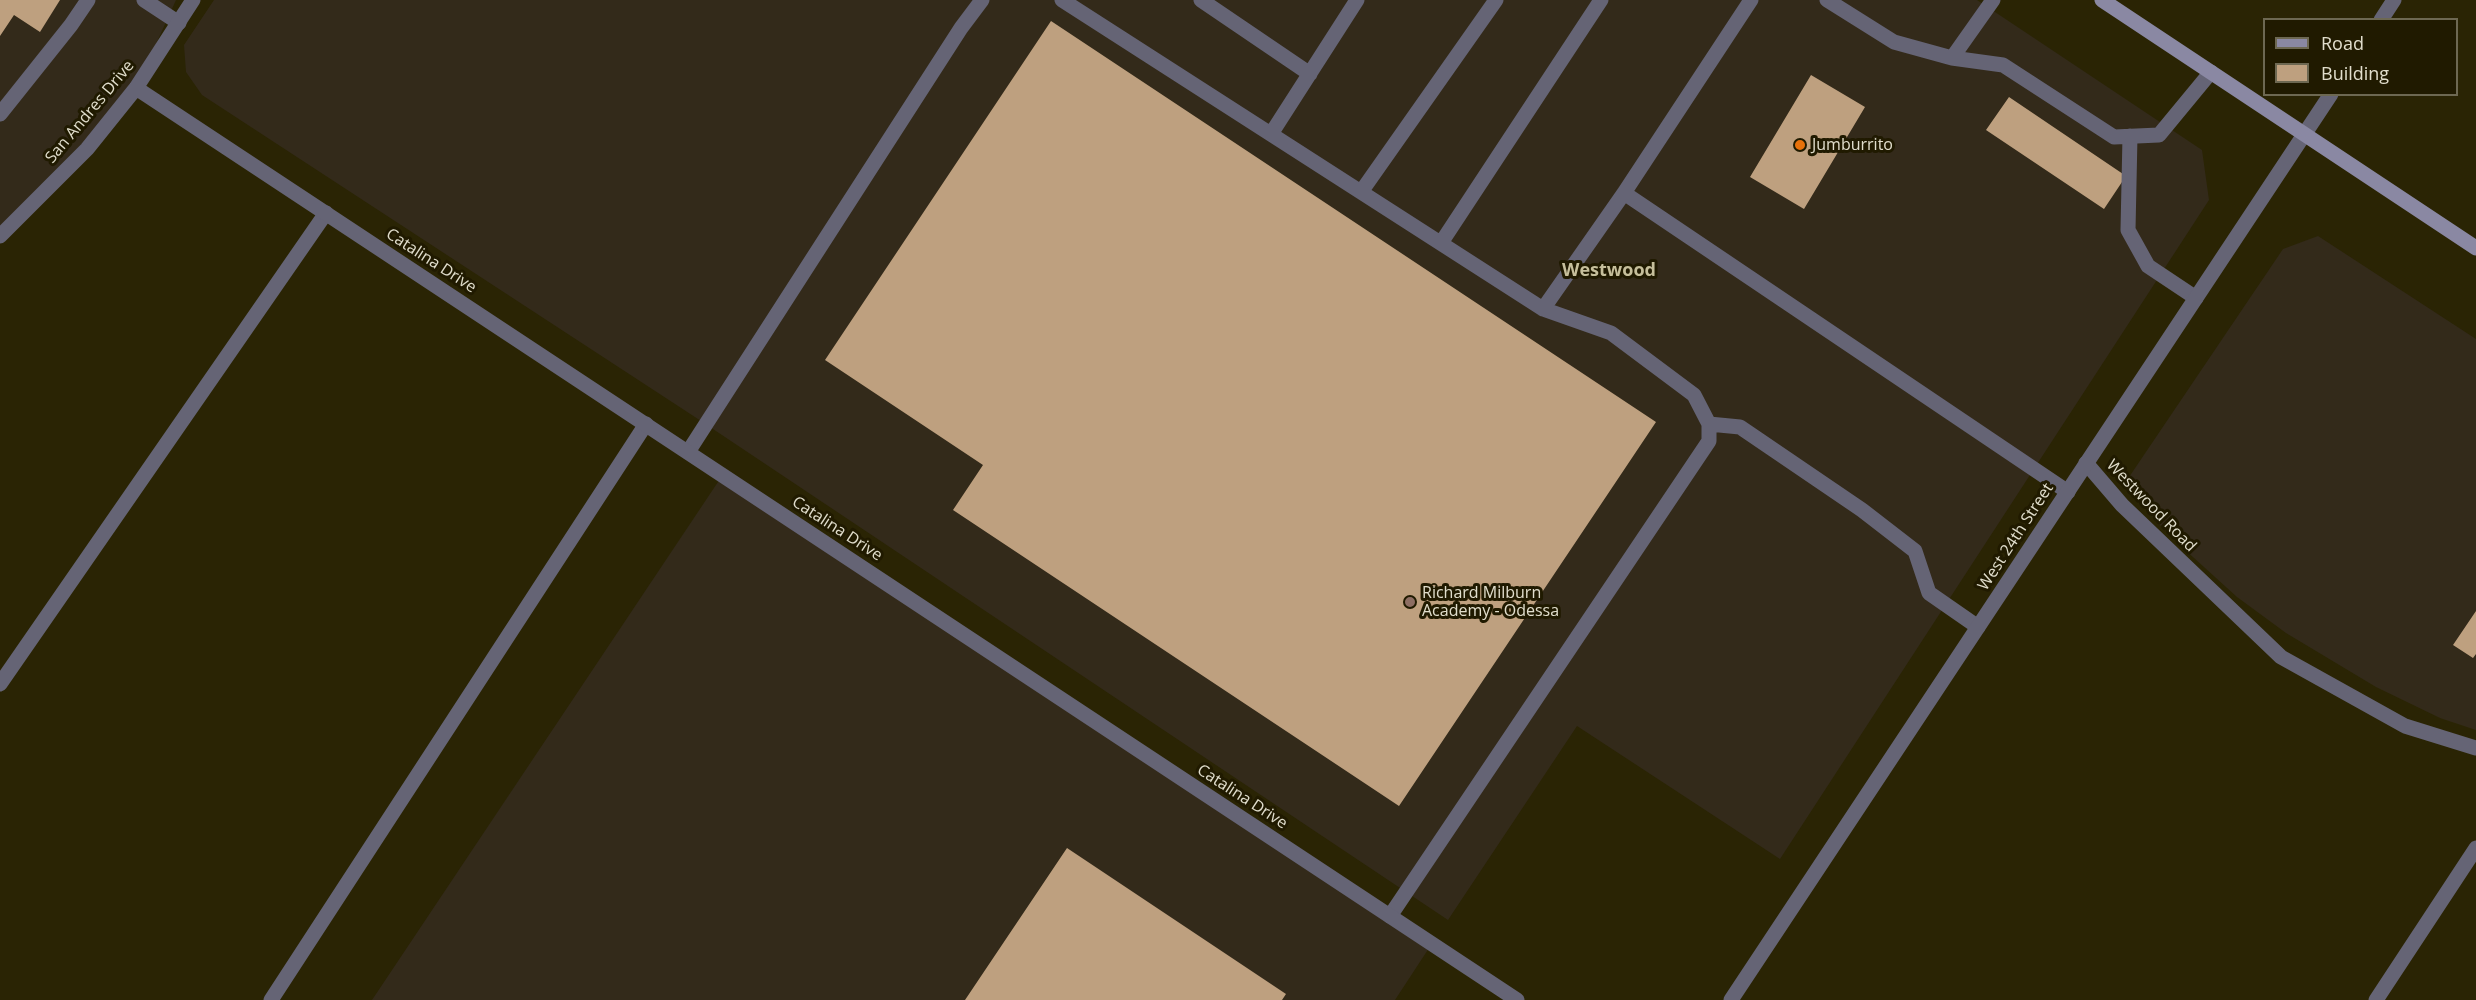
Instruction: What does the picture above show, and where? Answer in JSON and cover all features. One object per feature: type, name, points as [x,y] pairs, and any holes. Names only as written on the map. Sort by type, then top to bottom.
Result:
[{"type":"main road","points":[[2102,0],[2476,248]]},
{"type":"street","points":[[0,114],[71,25],[88,0]]},
{"type":"street","points":[[144,0],[179,22]]},
{"type":"street","name":"San Andres Drive","points":[[0,236],[87,148],[136,88],[194,0]]},
{"type":"street","points":[[688,452],[955,38],[982,0]]},
{"type":"street","points":[[1201,0],[1310,74]]},
{"type":"street","points":[[1361,192],[1496,0]]},
{"type":"street","points":[[1441,243],[1601,0]]},
{"type":"street","points":[[1543,309],[1624,193],[1751,0]]},
{"type":"street","points":[[1827,0],[1894,42],[1952,58],[2002,65],[2114,137],[2159,135],[2211,72]]},
{"type":"street","points":[[1952,58],[1993,0]]},
{"type":"street","points":[[2382,18],[2394,0]]},
{"type":"street","points":[[1272,134],[1310,74],[1350,2]]},
{"type":"street","points":[[1072,3],[1543,309],[1611,333],[1694,395],[1709,424],[1709,441],[1390,916]]},
{"type":"street","name":"Catalina Drive","points":[[136,88],[1517,1000]]},
{"type":"street","name":"West 24th Street","points":[[1731,1000],[2330,96]]},
{"type":"street","points":[[2130,136],[2128,231],[2148,266],[2196,298]]},
{"type":"street","points":[[1624,193],[2068,492]]},
{"type":"street","points":[[0,684],[326,213]]},
{"type":"street","points":[[271,1000],[646,424]]},
{"type":"street","points":[[1709,424],[1740,427],[1862,510],[1915,551],[1929,593],[1978,627]]},
{"type":"street","name":"Westwood Road","points":[[2086,463],[2122,505],[2281,657],[2405,726],[2476,748]]},
{"type":"street","points":[[2376,1000],[2476,848]]},
{"type":"shaded area","points":[[0,0],[176,0],[136,88],[0,236]]},
{"type":"shaded area","points":[[214,0],[1977,0],[2202,150],[2209,200],[1780,859],[1577,726],[1448,920],[698,419],[202,95],[186,72],[184,45]]},
{"type":"shaded area","points":[[2318,236],[2476,339],[2476,730],[2440,718],[2376,687],[2286,633],[2237,597],[2183,548],[2155,520],[2125,483],[2283,249]]},
{"type":"shaded area","points":[[722,476],[1431,945],[1395,1000],[372,1000]]},
{"type":"building","points":[[0,0],[60,0],[40,32],[14,15],[0,36]]},
{"type":"building","points":[[1051,21],[1656,422],[1399,806],[953,510],[983,465],[825,360]]},
{"type":"building","points":[[1811,75],[1865,107],[1804,209],[1750,177]]},
{"type":"building","points":[[2009,97],[2126,176],[2104,209],[1986,130]]},
{"type":"building","points":[[2476,611],[2476,654],[2473,658],[2453,645]]},
{"type":"building","points":[[1067,848],[1286,994],[1282,1000],[965,1000]]},
{"type":"place","name":"Jumburrito","points":[[1800,145]]},
{"type":"place","name":"Richard Milburn Academy - Odessa","points":[[1410,602]]},
{"type":"district","name":"Westwood","points":[[1609,271]]}]
